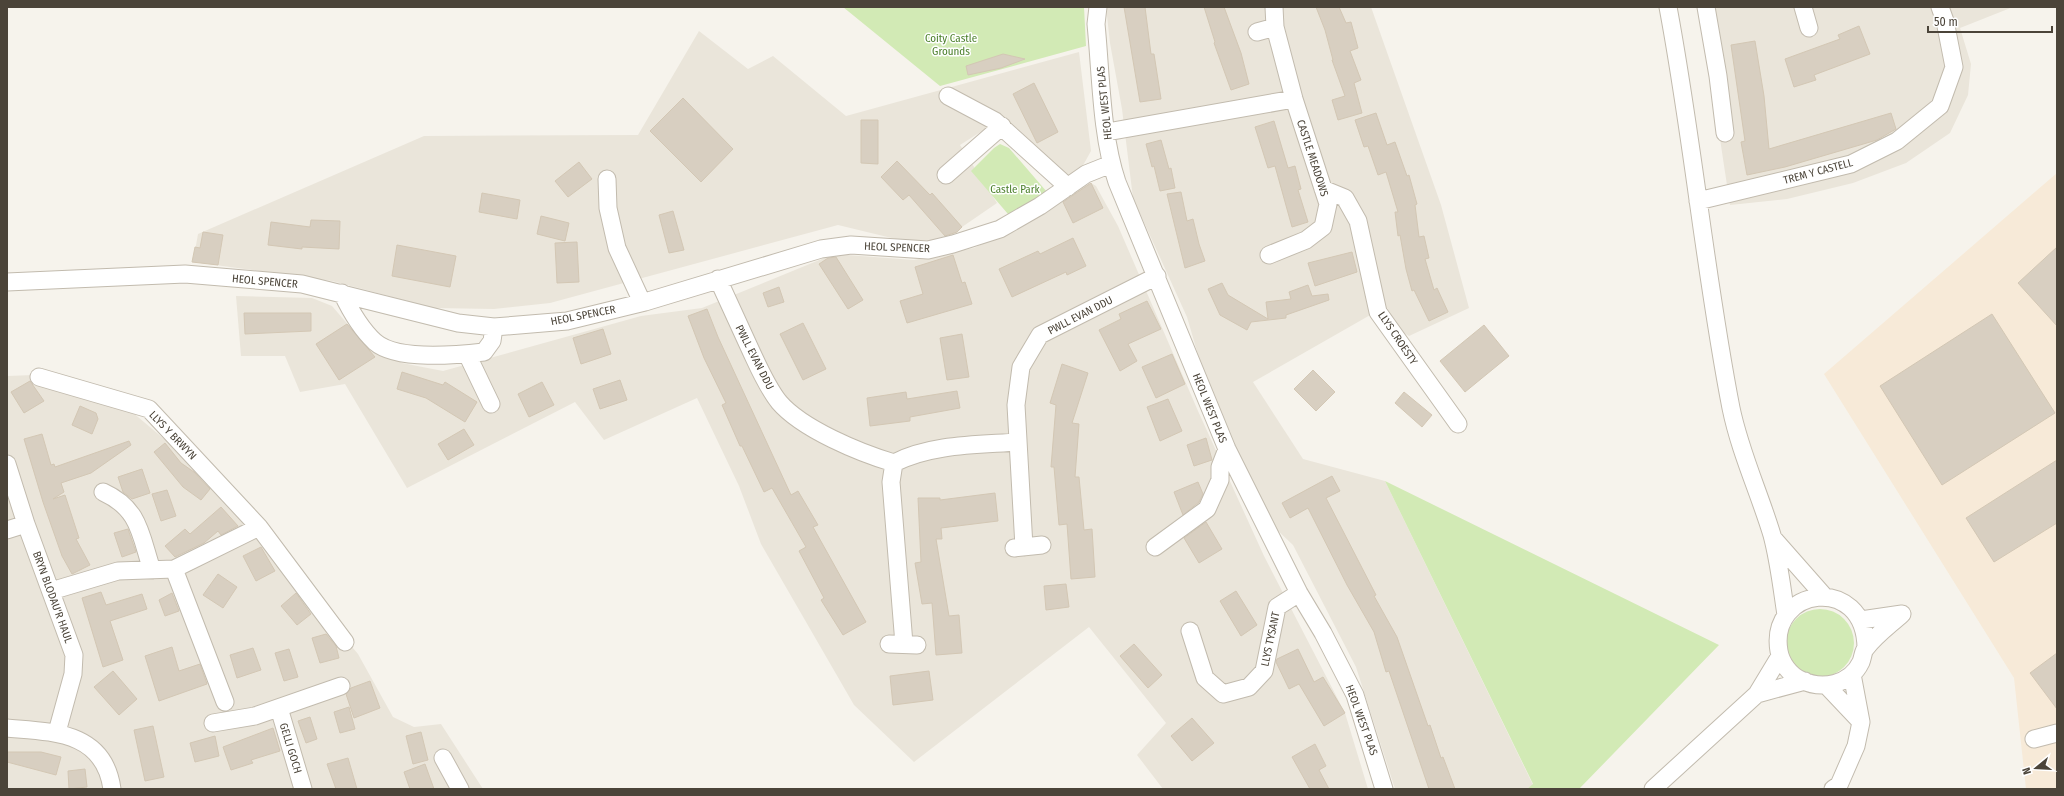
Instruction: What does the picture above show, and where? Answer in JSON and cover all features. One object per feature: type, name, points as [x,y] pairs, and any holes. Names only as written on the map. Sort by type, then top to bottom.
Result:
[{"type":"street","name":"HEOL WEST PLAS","points":[[1098,7],[1096,24],[1111,164],[1227,449],[1299,593],[1323,633],[1355,695],[1384,789]]},
{"type":"street","name":"CASTLE MEADOWS","points":[[1269,255],[1306,240],[1323,228],[1328,204],[1294,99],[1275,27],[1274,7]]},
{"type":"street","points":[[1668,7],[1678,57],[1713,305],[1731,409],[1747,469],[1772,536],[1786,615]]},
{"type":"street","points":[[1706,7],[1718,76],[1725,133]]},
{"type":"street","points":[[1803,7],[1809,28]]},
{"type":"street","name":"TREM Y CASTELL","points":[[1698,201],[1850,164],[1897,141],[1940,106],[1954,67],[1945,21],[1940,7]]},
{"type":"street","points":[[1257,32],[1275,27]]},
{"type":"street","points":[[948,96],[1002,126],[1068,187]]},
{"type":"street","points":[[1107,132],[1294,99]]},
{"type":"street","points":[[946,175],[1002,126]]},
{"type":"street","name":"HEOL SPENCER","points":[[7,282],[184,274],[302,284],[458,323],[494,327],[567,321],[642,302],[821,249],[851,244],[928,250],[953,244],[1000,229],[1040,206],[1086,174],[1111,164]]},
{"type":"street","points":[[606,178],[608,208],[617,248],[642,302]]},
{"type":"street","name":"LLYS CROESTY","points":[[1323,188],[1345,198],[1358,221],[1378,312],[1458,424]]},
{"type":"street","name":"PWLL EVAN DDU","points":[[1042,545],[1019,548],[1018,442],[1016,405],[1021,367],[1040,335],[1157,276]]},
{"type":"street","name":"PWLL EVAN DDU","points":[[718,279],[768,384],[779,402],[797,419],[817,430],[854,448],[894,463]]},
{"type":"street","points":[[342,293],[359,323],[376,342],[397,352],[419,355],[467,354],[484,352],[492,341],[494,327]]},
{"type":"street","points":[[467,354],[491,404]]},
{"type":"street","name":"LLYS Y BRWYN","points":[[39,377],[149,409],[259,527],[345,642]]},
{"type":"street","points":[[903,645],[891,482],[894,463],[905,457],[963,445],[1018,442]]},
{"type":"street","points":[[1155,547],[1207,509],[1220,480],[1220,467],[1227,449]]},
{"type":"street","name":"BRYN BLODAU'R HAUL","points":[[7,464],[26,524],[74,655],[73,674],[57,732]]},
{"type":"street","points":[[103,492],[125,505],[134,515],[152,570]]},
{"type":"street","points":[[7,530],[26,524]]},
{"type":"street","points":[[51,591],[118,571],[174,569],[259,527]]},
{"type":"street","points":[[1772,536],[1824,597]]},
{"type":"street","points":[[174,569],[225,702]]},
{"type":"street","name":"LLYS TYSANT","points":[[1190,631],[1205,678],[1223,694],[1249,687],[1264,671],[1277,607],[1299,593]]},
{"type":"street","points":[[1824,597],[1839,600],[1851,608],[1861,620],[1865,634],[1866,648],[1861,662],[1852,674],[1840,682],[1826,686],[1811,684],[1787,669],[1780,656],[1778,642],[1780,628],[1786,615],[1797,605],[1810,599],[1824,597]]},
{"type":"street","points":[[1861,620],[1902,614],[1866,648]]},
{"type":"street","points":[[1653,789],[1757,694],[1780,656]]},
{"type":"street","points":[[1833,789],[1839,785],[1856,746],[1861,722],[1852,674]]},
{"type":"street","points":[[1757,694],[1805,681]]},
{"type":"street","points":[[213,723],[255,716],[341,686]]},
{"type":"street","points":[[1826,686],[1861,722]]},
{"type":"street","name":"GELLI GOCH","points":[[279,708],[303,789]]},
{"type":"street","points":[[7,728],[57,732],[86,743],[102,760],[112,789]]},
{"type":"street","points":[[2034,739],[2057,733]]},
{"type":"street","points":[[443,758],[460,789]]},
{"type":"shaded area","points":[[1106,7],[1371,7],[1441,205],[1469,308],[1409,336],[1372,314],[1253,382],[1303,459],[1385,481],[1533,785],[1527,789],[1395,789],[1356,667],[1293,545],[1274,527],[1208,389],[1187,317],[1133,198],[1122,109],[1110,43]]},
{"type":"shaded area","points":[[1700,7],[2013,7],[1960,28],[1971,64],[1968,95],[1950,133],[1906,163],[1853,183],[1787,199],[1730,205]]},
{"type":"shaded area","points":[[699,31],[748,69],[773,56],[846,116],[1079,52],[1091,151],[1081,169],[1070,174],[1058,173],[1004,117],[960,145],[997,203],[962,227],[949,239],[904,241],[838,225],[550,303],[494,309],[434,308],[332,281],[193,262],[198,234],[424,136],[638,135]]},
{"type":"shaded area","points":[[2057,173],[2057,789],[2026,789],[2014,678],[1824,374]]},
{"type":"shaded area","points":[[1091,183],[1096,186],[1118,226],[1198,411],[1264,556],[1345,713],[1368,789],[1163,789],[1137,755],[1166,723],[1089,627],[914,762],[854,705],[761,544],[739,486],[697,398],[604,440],[575,402],[407,488],[345,384],[300,392],[285,356],[241,356],[236,296],[312,298],[332,306],[351,328],[370,345],[402,363],[443,371],[641,316],[702,308],[834,254],[914,260],[974,248],[1028,222],[1072,192]]},
{"type":"shaded area","points":[[34,375],[125,406],[209,477],[358,654],[393,717],[414,727],[441,724],[483,789],[7,789],[7,376]]},
{"type":"green space","name":"Coity Castle Grounds","points":[[843,7],[1084,7],[1086,46],[940,86]]},
{"type":"green space","name":"Castle Park","points":[[1000,144],[1009,148],[1047,192],[1014,221],[971,171]]},
{"type":"green space","points":[[1385,481],[1719,645],[1579,789],[1527,789],[1533,784]]},
{"type":"green space","points":[[1813,609],[1827,609],[1839,614],[1849,624],[1854,636],[1854,650],[1849,662],[1839,672],[1827,677],[1813,677],[1801,672],[1791,662],[1786,650],[1786,636],[1791,624],[1801,614]]},
{"type":"building","points":[[1124,7],[1145,7],[1151,54],[1154,54],[1161,99],[1140,102]]},
{"type":"building","points":[[1204,7],[1224,7],[1241,53],[1249,84],[1231,90],[1214,43],[1215,42]]},
{"type":"building","points":[[1316,7],[1339,7],[1346,23],[1351,22],[1358,48],[1350,51],[1361,80],[1354,83],[1362,113],[1338,120],[1332,100],[1345,96],[1332,60],[1325,30]]},
{"type":"building","points":[[1859,26],[1870,54],[1814,75],[1816,80],[1794,87],[1785,59],[1840,39],[1838,35]]},
{"type":"building","points":[[1755,41],[1764,96],[1769,149],[1891,113],[1896,129],[1877,140],[1785,167],[1747,175],[1741,142],[1745,141],[1731,45]]},
{"type":"building","points":[[1003,54],[1025,59],[1001,68],[968,75],[966,66]]},
{"type":"building","points":[[1034,83],[1058,132],[1037,143],[1013,94]]},
{"type":"building","points":[[683,98],[733,149],[701,182],[650,131]]},
{"type":"building","points":[[1376,113],[1387,145],[1395,142],[1407,176],[1409,175],[1417,204],[1415,205],[1419,237],[1424,236],[1429,258],[1425,259],[1434,290],[1437,288],[1448,312],[1429,321],[1414,290],[1412,291],[1406,269],[1400,235],[1398,236],[1395,212],[1398,212],[1386,172],[1378,175],[1368,146],[1364,147],[1355,120]]},
{"type":"building","points":[[861,120],[878,120],[878,164],[861,163]]},
{"type":"building","points":[[1274,121],[1288,168],[1295,166],[1301,189],[1298,190],[1308,222],[1292,227],[1275,166],[1268,168],[1255,127]]},
{"type":"building","points":[[1161,140],[1169,169],[1171,168],[1175,188],[1160,191],[1154,166],[1152,167],[1146,144]]},
{"type":"building","points":[[897,161],[930,195],[932,193],[962,227],[957,232],[945,236],[909,195],[903,200],[881,177]]},
{"type":"building","points":[[579,162],[592,179],[568,197],[555,181]]},
{"type":"building","points":[[1091,183],[1103,208],[1073,223],[1063,202]]},
{"type":"building","points":[[1181,192],[1187,221],[1193,219],[1205,261],[1185,268],[1167,194]]},
{"type":"building","points":[[482,193],[520,200],[517,219],[479,212]]},
{"type":"building","points":[[673,211],[684,250],[669,253],[659,215]]},
{"type":"building","points":[[541,216],[569,223],[565,241],[537,234]]},
{"type":"building","points":[[311,220],[340,221],[339,249],[302,247],[302,249],[268,245],[271,222],[310,227]]},
{"type":"building","points":[[203,232],[223,235],[218,265],[192,262],[195,247],[200,248]]},
{"type":"building","points":[[1073,238],[1086,266],[1067,275],[1066,272],[1012,297],[999,269],[1038,251],[1040,254]]},
{"type":"building","points":[[577,242],[579,282],[557,283],[555,243]]},
{"type":"building","points":[[397,245],[456,256],[450,287],[392,276]]},
{"type":"building","points":[[2057,247],[2057,326],[2018,283]]},
{"type":"building","points":[[1352,252],[1357,272],[1315,286],[1308,263]]},
{"type":"building","points":[[953,255],[962,283],[965,282],[972,304],[907,323],[900,301],[923,294],[915,267]]},
{"type":"building","points":[[836,257],[863,300],[848,309],[819,264],[828,258]]},
{"type":"building","points":[[1222,283],[1228,295],[1268,319],[1266,302],[1291,299],[1289,292],[1308,285],[1312,296],[1328,294],[1329,300],[1286,315],[1286,318],[1251,322],[1247,330],[1220,315],[1208,289]]},
{"type":"building","points":[[779,287],[784,302],[768,307],[763,293]]},
{"type":"building","points":[[1147,301],[1161,329],[1128,344],[1137,361],[1120,371],[1099,330],[1121,319],[1119,314]]},
{"type":"building","points":[[707,309],[718,337],[791,495],[798,491],[818,525],[813,527],[866,622],[843,635],[821,600],[824,598],[799,551],[806,547],[772,488],[764,492],[742,446],[740,446],[722,405],[726,403],[704,358],[688,316]]},
{"type":"building","points":[[244,313],[311,313],[311,331],[245,334]]},
{"type":"building","points":[[1992,314],[2055,413],[1942,485],[1880,386]]},
{"type":"building","points":[[803,323],[826,369],[803,380],[780,334]]},
{"type":"building","points":[[347,324],[375,357],[339,380],[316,344]]},
{"type":"building","points":[[1484,325],[1509,356],[1465,392],[1440,361]]},
{"type":"building","points":[[603,329],[611,354],[581,364],[573,338]]},
{"type":"building","points":[[962,334],[969,377],[947,380],[940,338]]},
{"type":"building","points":[[1172,354],[1185,384],[1156,398],[1142,367]]},
{"type":"building","points":[[1062,364],[1088,373],[1072,423],[1079,424],[1075,477],[1079,477],[1084,530],[1092,529],[1095,577],[1071,579],[1067,524],[1059,525],[1054,467],[1051,467],[1056,405],[1050,403]]},
{"type":"building","points":[[1313,370],[1335,392],[1316,411],[1294,389]]},
{"type":"building","points":[[402,372],[443,385],[445,382],[477,402],[465,422],[426,398],[397,389]]},
{"type":"building","points":[[620,380],[627,400],[600,409],[593,389]]},
{"type":"building","points":[[30,381],[44,401],[24,413],[11,392]]},
{"type":"building","points":[[542,382],[554,405],[529,417],[518,394]]},
{"type":"building","points":[[957,391],[960,408],[910,417],[910,421],[870,426],[867,398],[906,392],[907,399]]},
{"type":"building","points":[[1404,392],[1432,415],[1422,427],[1395,403]]},
{"type":"building","points":[[1168,399],[1182,431],[1160,441],[1147,407]]},
{"type":"building","points":[[80,406],[96,413],[98,419],[92,434],[72,425]]},
{"type":"building","points":[[464,429],[474,445],[448,460],[438,444]]},
{"type":"building","points":[[42,434],[51,465],[54,464],[55,467],[129,441],[131,445],[91,473],[61,483],[64,492],[53,499],[65,495],[79,538],[76,539],[90,565],[72,574],[62,556],[43,502],[24,439]]},
{"type":"building","points":[[1206,438],[1212,460],[1194,466],[1187,445]]},
{"type":"building","points":[[165,443],[181,463],[194,472],[210,489],[201,500],[183,487],[154,452]]},
{"type":"building","points":[[2057,460],[2057,523],[1994,562],[1966,518]]},
{"type":"building","points":[[142,469],[150,493],[132,499],[123,492],[118,477]]},
{"type":"building","points":[[1332,476],[1340,491],[1326,498],[1376,595],[1374,596],[1397,637],[1428,726],[1430,725],[1441,758],[1443,757],[1455,789],[1429,789],[1389,671],[1386,672],[1374,632],[1347,585],[1308,508],[1290,518],[1282,503]]},
{"type":"building","points":[[1198,482],[1203,494],[1199,502],[1183,515],[1174,492]]},
{"type":"building","points":[[167,490],[176,516],[161,521],[152,494]]},
{"type":"building","points":[[995,493],[998,521],[941,528],[942,539],[936,539],[949,616],[959,615],[962,653],[936,655],[932,603],[922,604],[915,563],[921,562],[918,498],[940,498],[940,500]]},
{"type":"building","points":[[221,507],[238,526],[221,535],[218,531],[204,543],[175,557],[165,546],[185,529],[190,534]]},
{"type":"building","points":[[1206,522],[1222,549],[1199,563],[1184,538]]},
{"type":"building","points":[[128,529],[136,552],[122,557],[114,533]]},
{"type":"building","points":[[261,547],[275,571],[256,581],[243,556]]},
{"type":"building","points":[[218,574],[237,587],[223,608],[203,595]]},
{"type":"building","points":[[1066,584],[1069,607],[1046,610],[1044,586]]},
{"type":"building","points":[[1236,591],[1257,625],[1241,636],[1220,601]]},
{"type":"building","points":[[101,592],[106,605],[142,594],[147,609],[110,621],[123,660],[103,667],[82,598]]},
{"type":"building","points":[[172,593],[179,611],[165,616],[159,600]]},
{"type":"building","points":[[296,593],[311,614],[297,625],[281,606]]},
{"type":"building","points":[[326,634],[336,646],[339,658],[320,663],[312,638]]},
{"type":"building","points":[[1134,644],[1162,675],[1148,688],[1120,656]]},
{"type":"building","points":[[172,647],[179,671],[200,664],[207,684],[159,701],[145,656]]},
{"type":"building","points":[[253,648],[261,670],[237,678],[230,655]]},
{"type":"building","points":[[289,649],[298,677],[284,681],[275,653]]},
{"type":"building","points":[[1298,649],[1314,682],[1323,677],[1345,713],[1324,726],[1299,684],[1289,689],[1276,662],[1277,659]]},
{"type":"building","points":[[2057,653],[2057,709],[2030,673]]},
{"type":"building","points":[[113,671],[137,699],[119,715],[94,687]]},
{"type":"building","points":[[929,671],[933,700],[893,705],[890,676]]},
{"type":"building","points":[[370,681],[380,708],[354,718],[346,694],[351,688]]},
{"type":"building","points":[[349,707],[355,729],[340,733],[334,712]]},
{"type":"building","points":[[310,717],[317,739],[306,743],[298,721]]},
{"type":"building","points":[[1192,718],[1214,743],[1192,761],[1171,736]]},
{"type":"building","points":[[153,726],[164,777],[145,781],[134,730]]},
{"type":"building","points":[[273,728],[280,751],[251,760],[253,763],[231,770],[223,747]]},
{"type":"building","points":[[421,732],[428,760],[413,764],[406,736]]},
{"type":"building","points":[[215,736],[219,756],[195,762],[190,743]]},
{"type":"building","points":[[1315,744],[1326,766],[1319,770],[1329,789],[1310,789],[1292,757]]},
{"type":"building","points":[[7,752],[41,752],[61,757],[56,775],[7,762]]},
{"type":"building","points":[[348,758],[357,789],[336,789],[327,764]]},
{"type":"building","points":[[425,764],[434,789],[410,789],[404,772]]},
{"type":"building","points":[[85,769],[87,787],[69,789],[68,771]]}]
